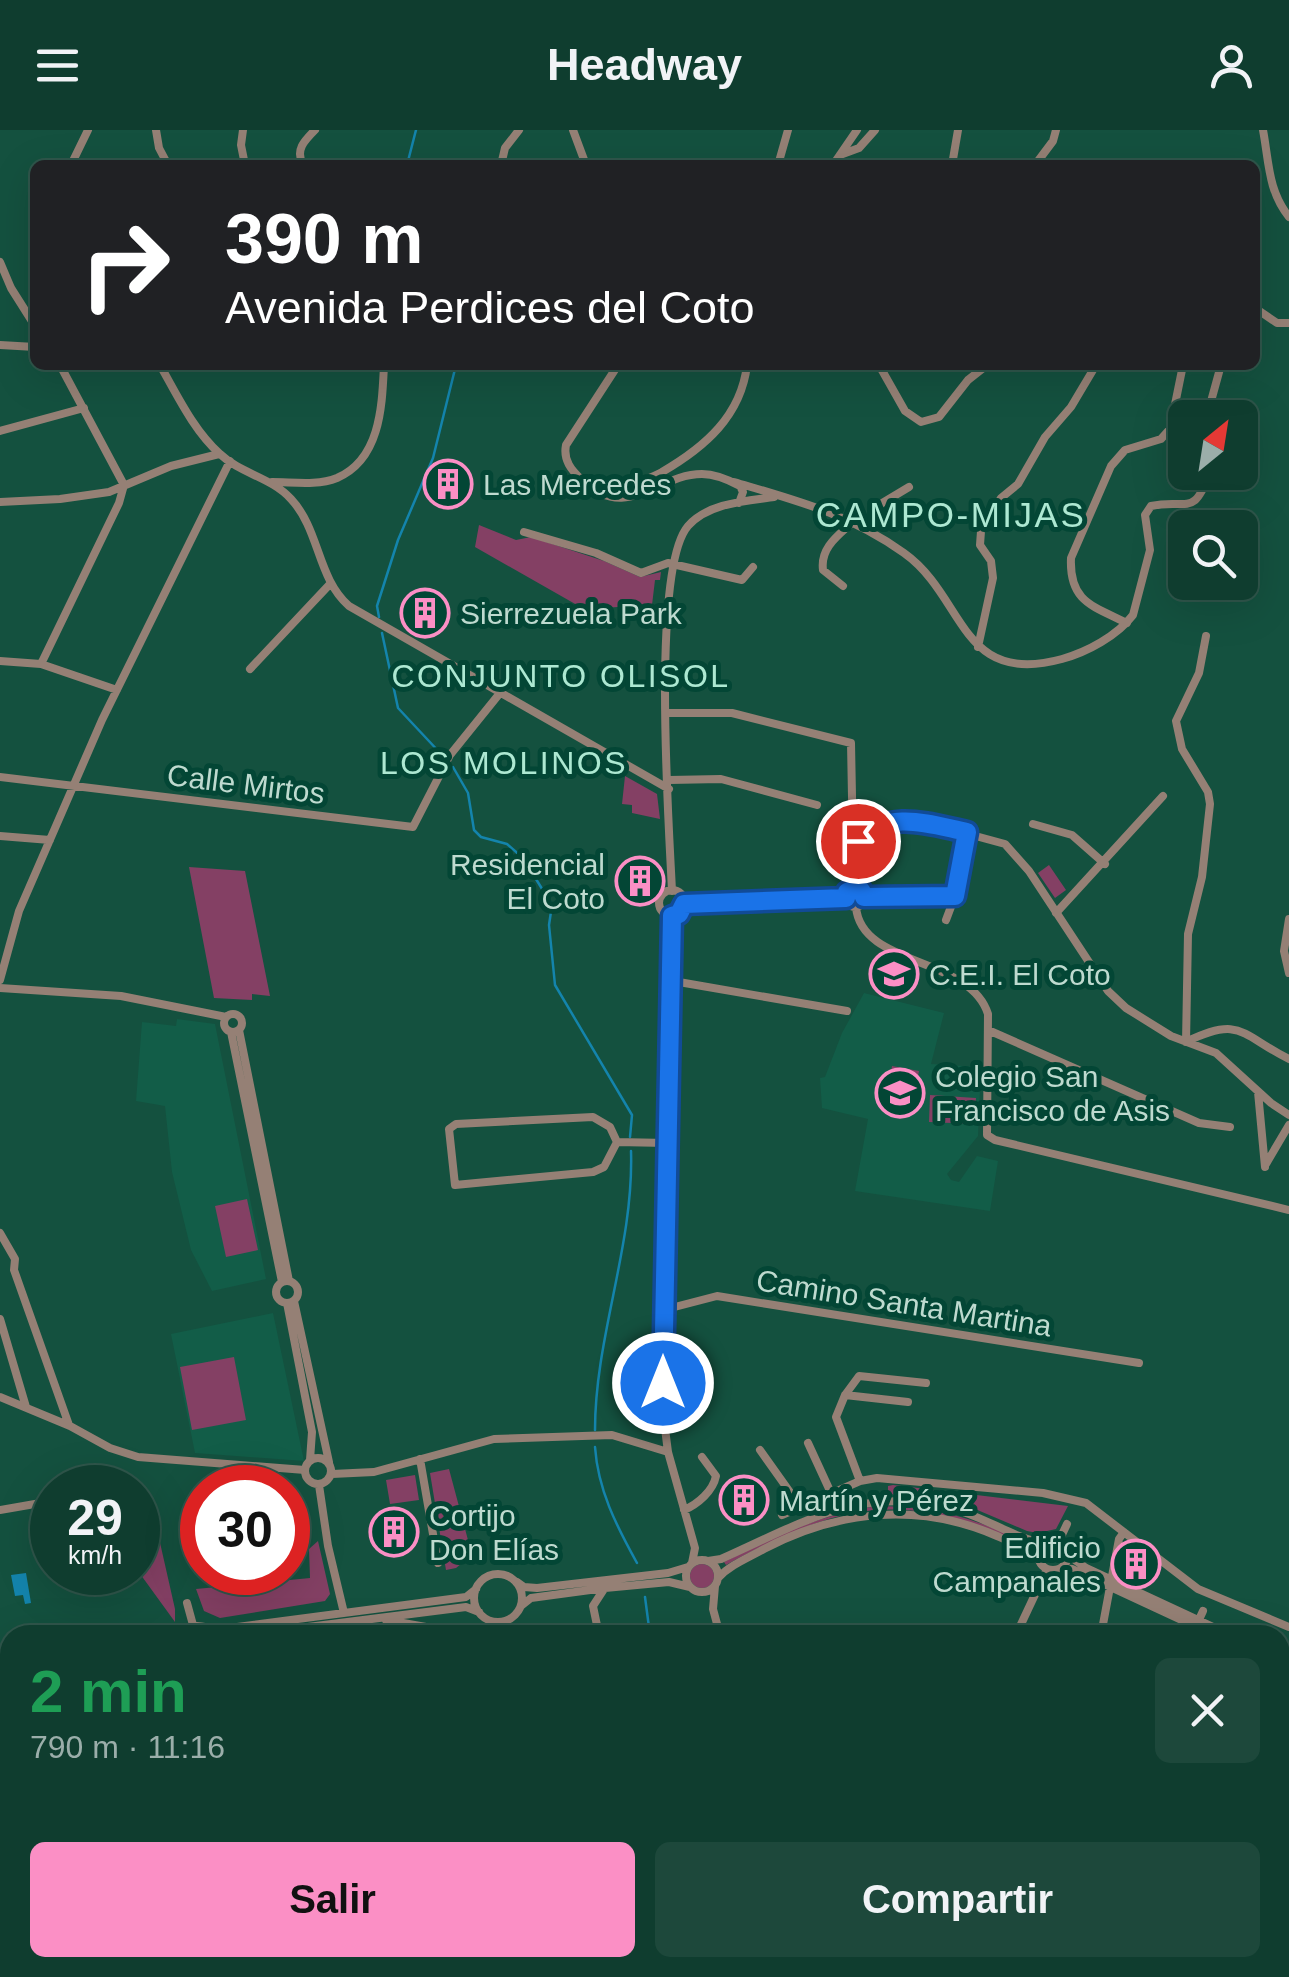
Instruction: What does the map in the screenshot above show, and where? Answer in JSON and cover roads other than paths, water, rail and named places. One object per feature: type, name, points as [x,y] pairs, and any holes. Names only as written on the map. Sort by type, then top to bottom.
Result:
[{"type":"street","points":[[73,160],[88,130]]},
{"type":"street","points":[[156,130],[158,148],[165,160]]},
{"type":"street","points":[[243,130],[243,160]]},
{"type":"street","points":[[301,160],[300,146],[315,130]]},
{"type":"street","points":[[502,160],[505,148],[519,130]]},
{"type":"street","points":[[573,130],[584,160]]},
{"type":"street","points":[[779,160],[788,130]]},
{"type":"street","points":[[836,160],[856,130]]},
{"type":"street","points":[[840,155],[860,148],[875,130]]},
{"type":"street","points":[[953,160],[958,130]]},
{"type":"street","points":[[1037,160],[1056,130]]},
{"type":"street","points":[[1262,130],[1268,176],[1279,205],[1289,218]]},
{"type":"street","points":[[0,262],[30,318]]},
{"type":"street","points":[[1260,311],[1277,323],[1289,323]]},
{"type":"street","points":[[0,345],[30,346]]},
{"type":"street","points":[[41,664],[120,503],[124,485],[63,370]]},
{"type":"street","points":[[163,370],[186,410],[219,454],[272,482],[292,500],[307,521],[330,584],[348,606],[669,785],[721,779],[816,804]]},
{"type":"street","points":[[272,482],[322,482],[336,478],[356,463],[377,430],[384,370]]},
{"type":"street","points":[[615,370],[569,438],[564,453],[569,465],[591,488],[624,497],[638,496],[688,476],[704,474],[854,521],[921,567],[978,647],[1005,661],[1046,663],[1084,650],[1126,623],[1133,615],[1150,550],[1144,515],[1151,506],[1187,506],[1195,502],[1201,490]]},
{"type":"street","points":[[624,497],[637,483],[663,471],[729,420],[745,370]]},
{"type":"street","points":[[882,370],[906,411],[921,422],[939,417],[981,370]]},
{"type":"street","points":[[978,647],[993,578],[990,561],[980,546],[981,531],[1001,498],[1018,484],[1044,438],[1071,408],[1093,370]]},
{"type":"street","points":[[1126,623],[1084,601],[1076,592],[1070,573],[1071,558],[1111,466],[1126,450],[1161,440],[1170,428],[1182,370]]},
{"type":"street","points":[[1211,400],[1220,370]]},
{"type":"street","points":[[0,431],[84,408]]},
{"type":"street","points":[[0,502],[109,492],[170,466],[219,454]]},
{"type":"street","points":[[0,980],[19,912],[102,720],[230,461]]},
{"type":"street","points":[[734,482],[742,492],[738,502]]},
{"type":"street","points":[[866,527],[879,505],[908,487]]},
{"type":"street","points":[[672,890],[664,660],[679,542],[688,526],[706,512],[779,496]]},
{"type":"street","points":[[844,586],[822,570],[822,561],[830,544],[854,521]]},
{"type":"street","points":[[524,532],[596,553],[640,573],[674,564],[735,580],[748,576],[753,567]]},
{"type":"street","points":[[250,669],[330,584]]},
{"type":"street","points":[[1186,1042],[1188,934],[1202,877],[1210,804],[1208,792],[1182,749],[1176,721],[1199,674],[1206,636]]},
{"type":"street","points":[[0,661],[41,664],[117,690]]},
{"type":"street","name":"Calle Mirtos","points":[[0,777],[412,827],[450,755],[500,693]]},
{"type":"street","points":[[666,713],[732,713],[851,743],[855,888]]},
{"type":"street","points":[[1056,913],[1164,796]]},
{"type":"street","points":[[852,854],[869,830],[902,820],[967,832],[1005,844],[1029,872],[1108,990],[1126,1008],[1186,1042],[1216,1052],[1289,1115]]},
{"type":"street","points":[[1032,824],[1072,836],[1105,864]]},
{"type":"street","points":[[946,920],[955,896],[967,832]]},
{"type":"street","points":[[0,836],[50,840]]},
{"type":"street","points":[[855,888],[864,897],[856,907],[850,906],[846,898],[847,892],[855,888]]},
{"type":"street","points":[[672,890],[681,894],[684,904],[679,914],[672,916],[664,913],[660,905],[664,894],[672,890]]},
{"type":"street","points":[[864,897],[955,896]]},
{"type":"street","points":[[684,904],[846,898]]},
{"type":"street","points":[[856,907],[857,919],[867,935],[976,992],[988,1014],[987,1135],[1289,1210]]},
{"type":"street","points":[[672,916],[663,1413],[668,1452],[694,1548],[686,1578],[708,1600],[718,1625]]},
{"type":"street","points":[[1289,919],[1284,952],[1289,973]]},
{"type":"street","points":[[673,981],[848,1011]]},
{"type":"street","points":[[0,988],[121,996],[226,1017],[232,1014],[240,1017],[242,1025],[235,1031]]},
{"type":"street","points":[[226,1017],[224,1026],[235,1031]]},
{"type":"street","points":[[1186,1042],[1209,1030],[1232,1027],[1289,1060]]},
{"type":"street","points":[[988,1030],[1198,1122],[1230,1127]]},
{"type":"street","points":[[235,1031],[286,1282],[298,1290],[290,1302],[312,1432],[308,1465]]},
{"type":"street","points":[[1258,1091],[1265,1167],[1289,1125]]},
{"type":"street","points":[[593,1116],[610,1127],[617,1142],[604,1166],[593,1172],[455,1185],[450,1129],[456,1124],[593,1116]]},
{"type":"street","points":[[617,1142],[668,1143]]},
{"type":"street","points":[[0,1232],[14,1259],[14,1270],[70,1426]]},
{"type":"street","points":[[286,1282],[276,1289],[277,1296],[290,1302]]},
{"type":"street","name":"Camino Santa Martina","points":[[663,1310],[718,1296],[1139,1363]]},
{"type":"street","points":[[290,1302],[332,1474],[319,1485],[310,1482]]},
{"type":"street","points":[[0,1320],[26,1406]]},
{"type":"street","points":[[860,1481],[838,1430],[836,1418],[845,1395],[859,1376],[926,1383]]},
{"type":"street","points":[[845,1395],[908,1402]]},
{"type":"street","points":[[0,1397],[138,1458],[235,1465]]},
{"type":"street","points":[[332,1474],[374,1472],[494,1439],[612,1435],[668,1452]]},
{"type":"street","points":[[808,1443],[831,1493]]},
{"type":"street","points":[[760,1450],[807,1518]]},
{"type":"street","points":[[684,1510],[696,1504],[715,1483],[716,1476],[702,1456]]},
{"type":"street","points":[[420,1459],[438,1563]]},
{"type":"street","points":[[310,1460],[329,1462]]},
{"type":"street","points":[[877,1478],[877,1502]]},
{"type":"street","points":[[782,1515],[860,1481],[877,1478],[1044,1493],[1096,1507],[1198,1589],[1284,1625]]},
{"type":"street","points":[[319,1485],[344,1613]]},
{"type":"street","points":[[516,1582],[536,1588],[668,1573],[721,1559],[807,1518],[877,1502],[953,1509],[1043,1543],[1059,1541]]},
{"type":"street","points":[[0,1510],[30,1505]]},
{"type":"street","points":[[323,1625],[466,1606],[490,1620],[506,1621],[531,1598],[668,1582],[705,1592],[740,1562],[811,1527],[878,1514],[952,1519],[1018,1546],[1038,1558],[1047,1570]]},
{"type":"street","points":[[1059,1541],[1067,1524]]},
{"type":"street","points":[[1103,1625],[1119,1539],[1124,1532]]},
{"type":"street","points":[[1059,1541],[1075,1562],[1190,1625]]},
{"type":"street","points":[[1038,1558],[1043,1543]]},
{"type":"street","points":[[694,1548],[716,1568],[714,1610]]},
{"type":"street","points":[[1061,1568],[1068,1554]]},
{"type":"street","points":[[1047,1570],[1072,1568],[1111,1583]]},
{"type":"street","points":[[1021,1625],[1047,1570]]},
{"type":"street","points":[[252,1625],[466,1598],[494,1574],[510,1576],[516,1582],[522,1594],[521,1606]]},
{"type":"street","points":[[597,1625],[593,1606],[605,1588]]},
{"type":"street","points":[[476,1589],[479,1612]]},
{"type":"street","points":[[185,1625],[187,1603]]},
{"type":"street","points":[[1197,1625],[1203,1611]]},
{"type":"street","points":[[377,1618],[416,1625]]},
{"type":"street","points":[[506,1621],[508,1625]]},
{"type":"water","points":[[26,1573],[31,1603],[25,1604],[23,1595],[15,1596],[11,1575]]},
{"type":"waterway","points":[[408,160],[416,130]]},
{"type":"waterway","points":[[379,617],[377,606],[398,540],[433,458],[455,370]]},
{"type":"waterway","points":[[382,633],[398,708],[442,755]]},
{"type":"waterway","points":[[453,767],[468,793],[474,830],[481,837],[507,844],[523,858],[552,905],[549,925],[555,985],[632,1115],[630,1137]]},
{"type":"waterway","points":[[595,1430],[601,1360],[627,1221],[631,1151]]},
{"type":"waterway","points":[[595,1447],[604,1493],[637,1563]]},
{"type":"waterway","points":[[645,1597],[649,1625]]},
{"type":"place","name":"Las Mercedes","points":[[448,484]]},
{"type":"place","name":"Sierrezuela Park","points":[[425,613]]},
{"type":"place","name":"Residencial El Coto","points":[[640,881]]},
{"type":"place","name":"C.E.I. El Coto","points":[[894,974]]},
{"type":"place","name":"Colegio San Francisco de Asis","points":[[900,1093]]},
{"type":"place","name":"Martín y Pérez","points":[[744,1500]]},
{"type":"place","name":"Cortijo Don Elías","points":[[394,1532]]},
{"type":"place","name":"Edificio Campanales","points":[[1136,1564]]},
{"type":"district","name":"CAMPO-MIJAS","points":[[951,514]]},
{"type":"district","name":"CONJUNTO OLISOL","points":[[561,676]]},
{"type":"district","name":"LOS MOLINOS","points":[[504,763]]}]
